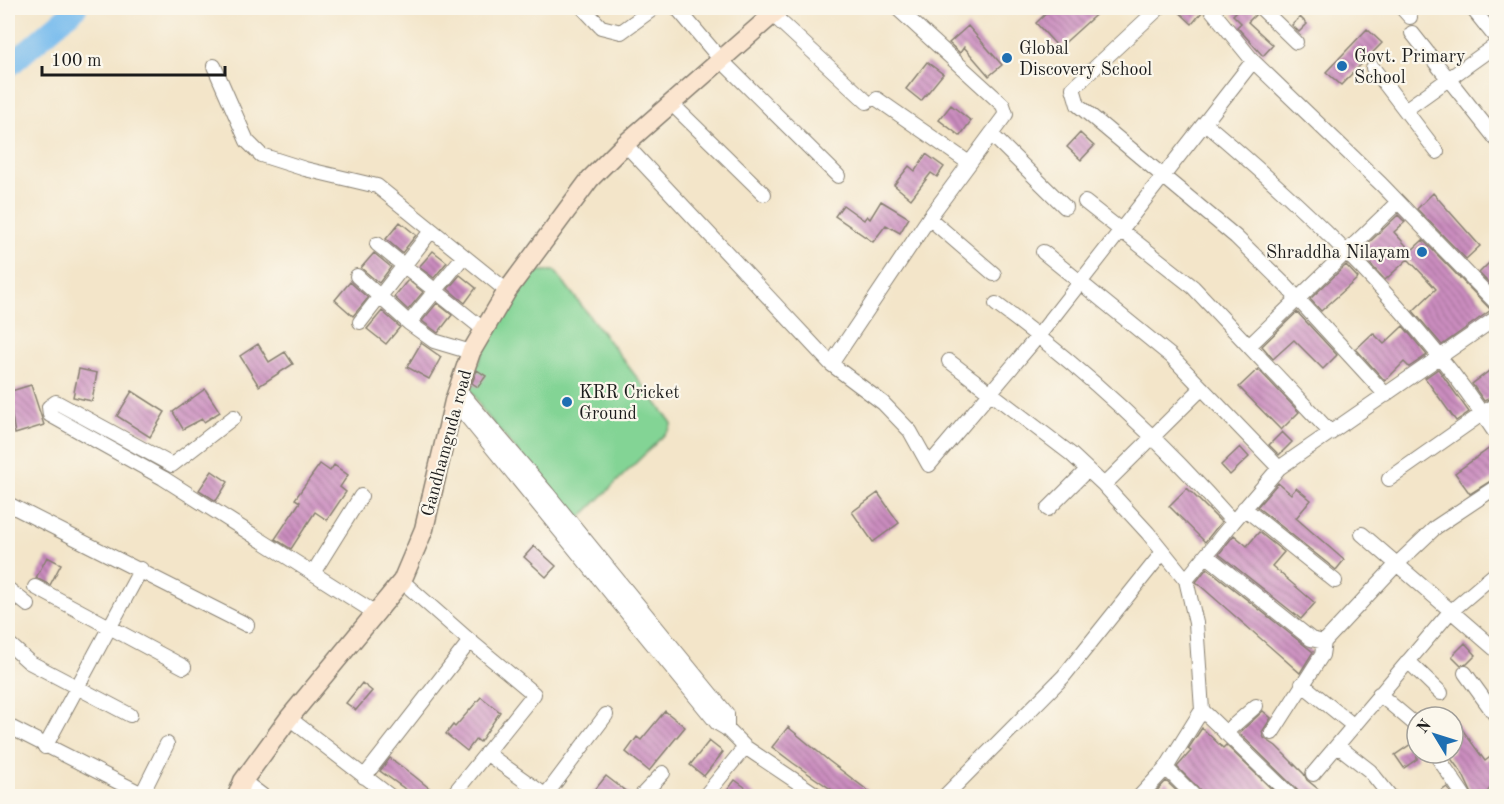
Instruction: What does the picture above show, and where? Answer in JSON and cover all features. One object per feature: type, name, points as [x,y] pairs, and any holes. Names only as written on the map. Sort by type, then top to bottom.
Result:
[{"type":"street","points":[[583,8],[602,27],[621,32],[654,8]]},
{"type":"street","points":[[677,8],[721,60],[838,176]]},
{"type":"street","points":[[831,364],[929,218],[1006,114],[1003,105],[897,8]]},
{"type":"street","points":[[1159,8],[1073,88],[1078,105],[1236,237],[1297,298],[1386,395]]},
{"type":"street","points":[[1210,8],[1253,61],[1398,201],[1497,303]]},
{"type":"street","points":[[1261,8],[1296,42]]},
{"type":"street","points":[[1472,8],[1497,38]]},
{"type":"street","points":[[776,11],[872,101],[969,163]]},
{"type":"street","name":"Gandhamguda road","points":[[240,789],[290,718],[402,581],[424,529],[456,395],[471,352],[507,291],[590,179],[626,144],[776,11]]},
{"type":"street","points":[[1412,33],[1497,139]]},
{"type":"street","points":[[1405,110],[1497,45]]},
{"type":"street","points":[[626,144],[831,364],[883,403],[910,431],[929,465],[1081,283],[1253,61]]},
{"type":"street","points":[[214,66],[247,141],[261,155],[305,169],[377,186],[390,194],[431,231],[507,291]]},
{"type":"street","points":[[1373,68],[1437,152]]},
{"type":"street","points":[[671,104],[764,194]]},
{"type":"street","points":[[1205,123],[1285,190],[1347,250],[1442,356],[1497,434]]},
{"type":"street","points":[[991,134],[1065,207]]},
{"type":"street","points":[[1249,346],[1398,201]]},
{"type":"street","points":[[1085,202],[1193,287],[1331,433]]},
{"type":"street","points":[[929,218],[994,274]]},
{"type":"street","points":[[360,322],[431,231]]},
{"type":"street","points":[[377,244],[483,329]]},
{"type":"street","points":[[1042,252],[1171,356],[1280,468]]},
{"type":"street","points":[[409,323],[463,257]]},
{"type":"street","points":[[357,276],[409,323],[434,341],[471,352]]},
{"type":"street","points":[[996,304],[1039,335],[1109,395],[1233,522]]},
{"type":"street","points":[[1186,580],[1244,508],[1280,468],[1497,318]]},
{"type":"street","points":[[949,361],[1104,485],[1186,580],[1196,623],[1202,710],[1166,768],[1140,796]]},
{"type":"street","points":[[1104,485],[1202,388]]},
{"type":"street","points":[[456,395],[654,636],[717,723],[727,729],[745,747],[818,796]]},
{"type":"street","points":[[172,465],[56,402],[49,407],[50,415],[163,478],[377,614]]},
{"type":"street","points":[[1389,479],[1497,404]]},
{"type":"street","points":[[163,478],[172,465],[234,417]]},
{"type":"street","points":[[1048,509],[1087,470]]},
{"type":"street","points":[[1272,733],[1322,654],[1324,642],[1397,564],[1436,527],[1497,487]]},
{"type":"street","points":[[313,573],[361,496]]},
{"type":"street","points":[[8,504],[141,569],[247,625]]},
{"type":"street","points":[[1244,508],[1335,581]]},
{"type":"street","points":[[1362,534],[1497,650]]},
{"type":"street","points":[[945,796],[1063,677],[1164,552]]},
{"type":"street","points":[[1207,556],[1311,639],[1324,642]]},
{"type":"street","points":[[45,747],[141,569]]},
{"type":"street","points":[[1312,774],[1452,611],[1497,573]]},
{"type":"street","points":[[402,581],[534,694],[452,796]]},
{"type":"street","points":[[35,587],[183,667]]},
{"type":"street","points":[[8,589],[28,605]]},
{"type":"street","points":[[364,777],[470,641]]},
{"type":"street","points":[[8,643],[29,662],[130,715]]},
{"type":"street","points":[[1408,661],[1441,693]]},
{"type":"street","points":[[1465,673],[1497,716]]},
{"type":"street","points":[[1302,684],[1354,726]]},
{"type":"street","points":[[1379,694],[1405,716]]},
{"type":"street","points":[[1225,733],[1256,706]]},
{"type":"street","points":[[1202,710],[1291,796]]},
{"type":"street","points":[[486,753],[546,796],[606,715]]},
{"type":"street","points":[[290,718],[390,796]]},
{"type":"street","points":[[8,726],[142,795],[167,744]]},
{"type":"street","points":[[1338,746],[1370,771],[1390,796]]},
{"type":"street","points":[[705,796],[745,747]]},
{"type":"street","points":[[1443,765],[1464,796]]},
{"type":"street","points":[[1166,768],[1194,796]]},
{"type":"street","points":[[640,796],[663,773]]},
{"type":"street","points":[[240,789],[263,796]]},
{"type":"green space","name":"KRR Cricket Ground","points":[[532,271],[555,271],[672,423],[669,430],[576,522],[483,411],[468,385],[496,325]]},
{"type":"building","points":[[1052,8],[1103,8],[1059,48],[1036,23]]},
{"type":"building","points":[[1175,8],[1201,8],[1202,12],[1192,24]]},
{"type":"building","points":[[1240,8],[1252,8],[1255,15],[1248,22],[1273,45],[1263,56],[1237,27],[1241,23],[1233,15]]},
{"type":"building","points":[[1300,17],[1307,24],[1299,32],[1292,25]]},
{"type":"building","points":[[968,26],[1002,65],[989,76],[964,47],[960,53],[949,43]]},
{"type":"building","points":[[1367,29],[1382,43],[1341,85],[1326,72]]},
{"type":"building","points":[[927,62],[943,74],[921,101],[906,89]]},
{"type":"building","points":[[951,105],[971,121],[960,136],[939,120]]},
{"type":"building","points":[[1080,133],[1094,146],[1081,160],[1067,147]]},
{"type":"building","points":[[926,154],[944,167],[937,177],[931,173],[911,199],[894,185],[909,166],[915,171]]},
{"type":"building","points":[[1433,193],[1480,246],[1466,259],[1417,209]]},
{"type":"building","points":[[881,201],[909,218],[900,233],[886,225],[873,242],[835,216],[843,205],[864,220],[867,216],[870,219]]},
{"type":"building","points":[[1398,215],[1405,222],[1394,232],[1411,251],[1423,240],[1491,310],[1442,345],[1413,311],[1436,289],[1408,259],[1385,280],[1359,252]]},
{"type":"building","points":[[400,222],[416,235],[402,253],[386,239]]},
{"type":"building","points":[[433,251],[447,262],[434,278],[419,267]]},
{"type":"building","points":[[374,253],[391,267],[379,283],[361,268]]},
{"type":"building","points":[[1497,255],[1497,291],[1479,273]]},
{"type":"building","points":[[1346,265],[1358,278],[1321,311],[1310,299]]},
{"type":"building","points":[[460,275],[476,288],[465,303],[448,289]]},
{"type":"building","points":[[408,280],[423,292],[408,310],[394,297]]},
{"type":"building","points":[[350,282],[368,298],[353,316],[335,300]]},
{"type":"building","points":[[437,303],[452,315],[438,333],[422,321]]},
{"type":"building","points":[[382,311],[400,327],[386,344],[367,329]]},
{"type":"building","points":[[1297,312],[1337,355],[1323,369],[1294,340],[1273,359],[1262,346]]},
{"type":"building","points":[[1403,326],[1427,355],[1409,367],[1404,362],[1385,381],[1356,349],[1373,333],[1384,344]]},
{"type":"building","points":[[421,343],[441,357],[429,379],[407,367]]},
{"type":"building","points":[[258,344],[269,362],[285,352],[293,364],[259,386],[240,356]]},
{"type":"building","points":[[1497,365],[1497,395],[1484,401],[1472,384]]},
{"type":"building","points":[[79,369],[97,373],[92,401],[73,397]]},
{"type":"building","points":[[1258,369],[1299,412],[1281,430],[1239,387]]},
{"type":"building","points":[[1438,369],[1469,412],[1456,421],[1425,378]]},
{"type":"building","points":[[477,370],[486,376],[478,387],[472,383]]},
{"type":"building","points":[[31,385],[44,425],[15,434],[8,392]]},
{"type":"building","points":[[205,389],[220,412],[204,422],[202,419],[183,429],[173,412]]},
{"type":"building","points":[[132,391],[165,412],[150,437],[117,416]]},
{"type":"building","points":[[1282,432],[1292,442],[1279,455],[1269,445]]},
{"type":"building","points":[[1497,443],[1497,477],[1470,494],[1455,473]]},
{"type":"building","points":[[1240,447],[1249,457],[1230,475],[1221,465]]},
{"type":"building","points":[[320,464],[330,471],[334,465],[348,475],[340,487],[346,492],[327,520],[315,512],[291,549],[275,539],[300,502],[295,499]]},
{"type":"building","points":[[212,471],[228,482],[216,501],[199,490]]},
{"type":"building","points":[[1278,483],[1291,494],[1296,488],[1311,500],[1296,518],[1344,560],[1336,570],[1257,507]]},
{"type":"building","points":[[1187,488],[1221,522],[1205,542],[1169,506]]},
{"type":"building","points":[[878,493],[899,523],[873,542],[852,512]]},
{"type":"building","points":[[1259,532],[1284,552],[1272,566],[1315,603],[1301,619],[1219,554],[1234,535],[1247,546]]},
{"type":"building","points":[[534,546],[556,566],[546,577],[524,557]]},
{"type":"building","points":[[47,557],[61,564],[50,585],[36,578]]},
{"type":"building","points":[[1207,568],[1313,652],[1300,673],[1196,582]]},
{"type":"building","points":[[1465,643],[1476,655],[1467,664],[1461,665],[1452,656]]},
{"type":"building","points":[[362,683],[372,691],[356,710],[346,703]]},
{"type":"building","points":[[481,697],[500,712],[480,742],[476,739],[467,751],[446,734]]},
{"type":"building","points":[[665,711],[685,727],[649,771],[626,752],[637,737],[641,740]]},
{"type":"building","points":[[1263,711],[1271,718],[1262,732],[1264,738],[1276,746],[1304,774],[1307,780],[1327,796],[1300,796],[1297,790],[1239,733]]},
{"type":"building","points":[[788,727],[875,796],[841,796],[772,747]]},
{"type":"building","points":[[1202,728],[1223,748],[1226,745],[1279,796],[1203,796],[1177,767],[1191,751],[1188,749]]},
{"type":"building","points":[[1465,734],[1485,761],[1497,752],[1497,785],[1490,788],[1485,796],[1473,796],[1456,765],[1465,765]]},
{"type":"building","points":[[709,741],[723,752],[704,776],[690,765]]},
{"type":"building","points":[[1405,748],[1405,765],[1408,765],[1404,768],[1395,755]]},
{"type":"building","points":[[390,758],[439,796],[415,796],[380,771]]},
{"type":"building","points":[[606,776],[632,796],[590,796]]},
{"type":"building","points":[[735,780],[757,796],[723,796]]},
{"type":"building","points":[[1166,781],[1182,796],[1152,796]]},
{"type":"building","points":[[1447,787],[1453,796],[1434,796]]},
{"type":"waterway","points":[[8,67],[76,8]]},
{"type":"place","name":"Global Discovery School","points":[[1007,58]]},
{"type":"place","name":"Govt. Primary School","points":[[1342,66]]},
{"type":"place","name":"Shraddha Nilayam","points":[[1422,252]]},
{"type":"place","name":"KRR Cricket Ground","points":[[567,402]]}]
